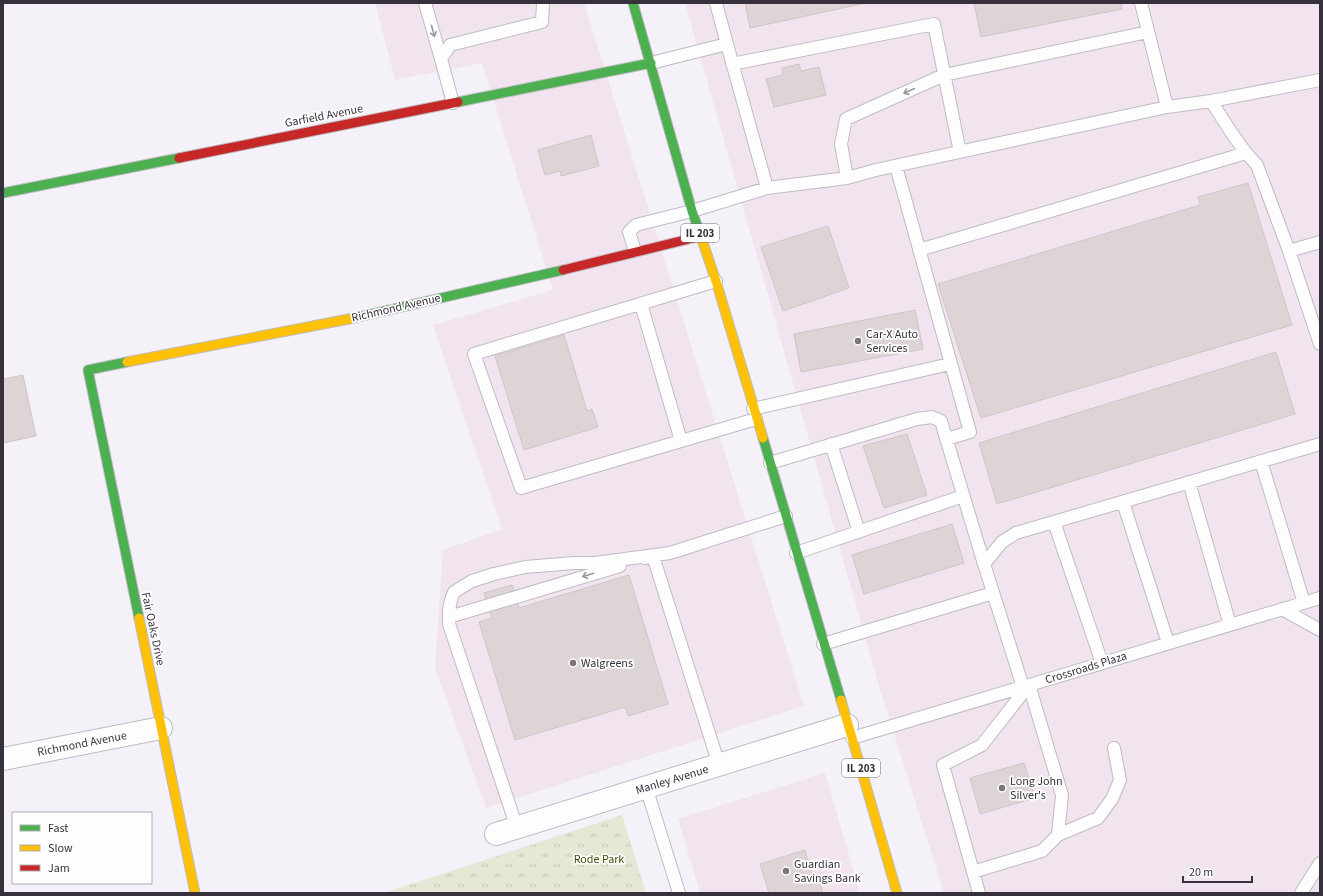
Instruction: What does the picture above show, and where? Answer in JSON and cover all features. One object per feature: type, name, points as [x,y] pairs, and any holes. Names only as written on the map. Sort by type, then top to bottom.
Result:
[{"type":"street","name":"IL 203","points":[[633,3],[692,211],[716,281],[897,893]]},
{"type":"street","name":"Garfield Avenue","points":[[3,193],[651,63]]},
{"type":"street","name":"Richmond Avenue","points":[[88,370],[357,317],[535,277],[701,236]]},
{"type":"street","name":"Fair Oaks Drive","points":[[88,370],[195,893]]},
{"type":"street","name":"Richmond Avenue","points":[[3,759],[161,728]]},
{"type":"street","name":"Manley Avenue","points":[[496,834],[720,765],[850,731]]},
{"type":"lane","points":[[425,3],[453,103]]},
{"type":"lane","points":[[441,59],[450,45],[542,22],[544,3]]},
{"type":"lane","points":[[716,3],[767,188]]},
{"type":"lane","points":[[1141,3],[1167,107]]},
{"type":"lane","points":[[732,64],[934,24],[960,152]]},
{"type":"lane","points":[[847,178],[841,144],[846,119],[944,75],[1148,32]]},
{"type":"lane","points":[[651,63],[727,44]]},
{"type":"lane","points":[[635,252],[629,232],[636,225],[692,211],[767,188],[847,178],[1167,107],[1211,101],[1320,80]]},
{"type":"lane","points":[[1211,101],[1246,153],[1257,165],[1316,322],[1320,344]]},
{"type":"lane","points":[[919,250],[1246,153]]},
{"type":"lane","points":[[896,166],[970,432],[947,439]]},
{"type":"lane","points":[[1289,251],[1320,242]]},
{"type":"lane","points":[[716,281],[474,354],[521,488],[681,441],[755,414],[950,364]]},
{"type":"lane","points":[[641,304],[681,441]]},
{"type":"lane","points":[[770,463],[917,419],[932,417],[941,421],[993,593],[1062,795],[1058,835]]},
{"type":"lane","points":[[831,444],[859,532]]},
{"type":"lane","points":[[984,564],[1002,542],[1016,533],[1320,444]]},
{"type":"lane","points":[[1261,461],[1304,603]]},
{"type":"lane","points":[[1189,482],[1230,625]]},
{"type":"lane","points":[[796,553],[963,496]]},
{"type":"lane","points":[[1123,502],[1168,643]]},
{"type":"lane","points":[[517,828],[449,624],[451,600],[454,592],[472,581],[525,567],[595,563],[670,553],[786,516]]},
{"type":"lane","points":[[1054,522],[1102,663]]},
{"type":"lane","points":[[449,617],[652,556]]},
{"type":"lane","points":[[652,556],[720,765]]},
{"type":"lane","points":[[823,644],[993,593]]},
{"type":"lane","name":"Crossroads Plaza","points":[[850,731],[1026,686],[1320,598]]},
{"type":"lane","points":[[1282,609],[1320,630]]},
{"type":"lane","points":[[979,893],[943,765],[982,745],[1026,686]]},
{"type":"lane","points":[[973,872],[1042,851],[1058,835],[1098,818],[1112,799],[1120,780],[1114,748]]},
{"type":"lane","points":[[646,788],[679,893]]},
{"type":"lane","points":[[1301,893],[1320,863]]},
{"type":"shaded area","points":[[375,3],[584,3],[804,706],[486,808],[435,667],[443,550],[502,529],[433,325],[553,290],[482,63],[395,80]]},
{"type":"shaded area","points":[[685,3],[1320,3],[1320,893],[944,893],[879,686]]},
{"type":"shaded area","points":[[825,773],[860,893],[700,893],[678,819]]},
{"type":"green space","name":"Rode Park","points":[[622,815],[646,893],[384,893]]},
{"type":"building","points":[[745,3],[866,3],[750,28]]},
{"type":"building","points":[[974,3],[1121,3],[1122,9],[981,37]]},
{"type":"building","points":[[799,64],[801,71],[819,67],[826,95],[774,107],[766,79],[783,75],[782,68]]},
{"type":"building","points":[[591,135],[599,166],[561,176],[560,171],[545,175],[538,150]]},
{"type":"building","points":[[1248,183],[1292,325],[981,418],[938,284],[1200,205],[1198,197]]},
{"type":"building","points":[[828,226],[849,288],[783,311],[761,247]]},
{"type":"building","name":"Car-X Auto Services","points":[[915,310],[923,349],[801,372],[794,334]]},
{"type":"building","points":[[564,335],[587,411],[592,409],[598,427],[524,450],[495,356]]},
{"type":"building","points":[[1276,352],[1295,414],[997,504],[979,443]]},
{"type":"building","points":[[23,375],[36,436],[3,443],[3,379]]},
{"type":"building","points":[[907,434],[927,495],[884,508],[863,446]]},
{"type":"building","points":[[952,524],[964,563],[864,594],[852,555]]},
{"type":"building","name":"Walgreens","points":[[629,575],[668,704],[628,716],[625,707],[515,740],[479,622],[492,618],[484,593],[512,585],[519,608]]},
{"type":"building","name":"Long John Silver's","points":[[1024,763],[1035,798],[980,814],[970,778]]},
{"type":"building","name":"Guardian Savings Bank","points":[[805,850],[813,879],[818,877],[823,893],[769,893],[760,864]]},
{"type":"traffic: fast","points":[[633,3],[699,231]]},
{"type":"traffic: fast","points":[[458,102],[651,63]]},
{"type":"traffic: fast","points":[[3,193],[179,158]]},
{"type":"traffic: fast","points":[[354,318],[563,270]]},
{"type":"traffic: fast","points":[[127,362],[88,370],[139,618]]},
{"type":"traffic: fast","points":[[763,438],[841,700]]},
{"type":"traffic: slow","points":[[699,231],[716,281],[763,438]]},
{"type":"traffic: slow","points":[[127,362],[354,318]]},
{"type":"traffic: slow","points":[[139,618],[195,893]]},
{"type":"traffic: slow","points":[[841,700],[897,893]]},
{"type":"traffic: jam","points":[[179,158],[458,102]]},
{"type":"traffic: jam","points":[[563,270],[701,236]]},
{"type":"place","name":"Car-X Auto Services","points":[[858,341]]},
{"type":"place","name":"Walgreens","points":[[573,663]]},
{"type":"place","name":"Long John Silver's","points":[[1002,788]]},
{"type":"place","name":"Guardian Savings Bank","points":[[786,871]]}]
